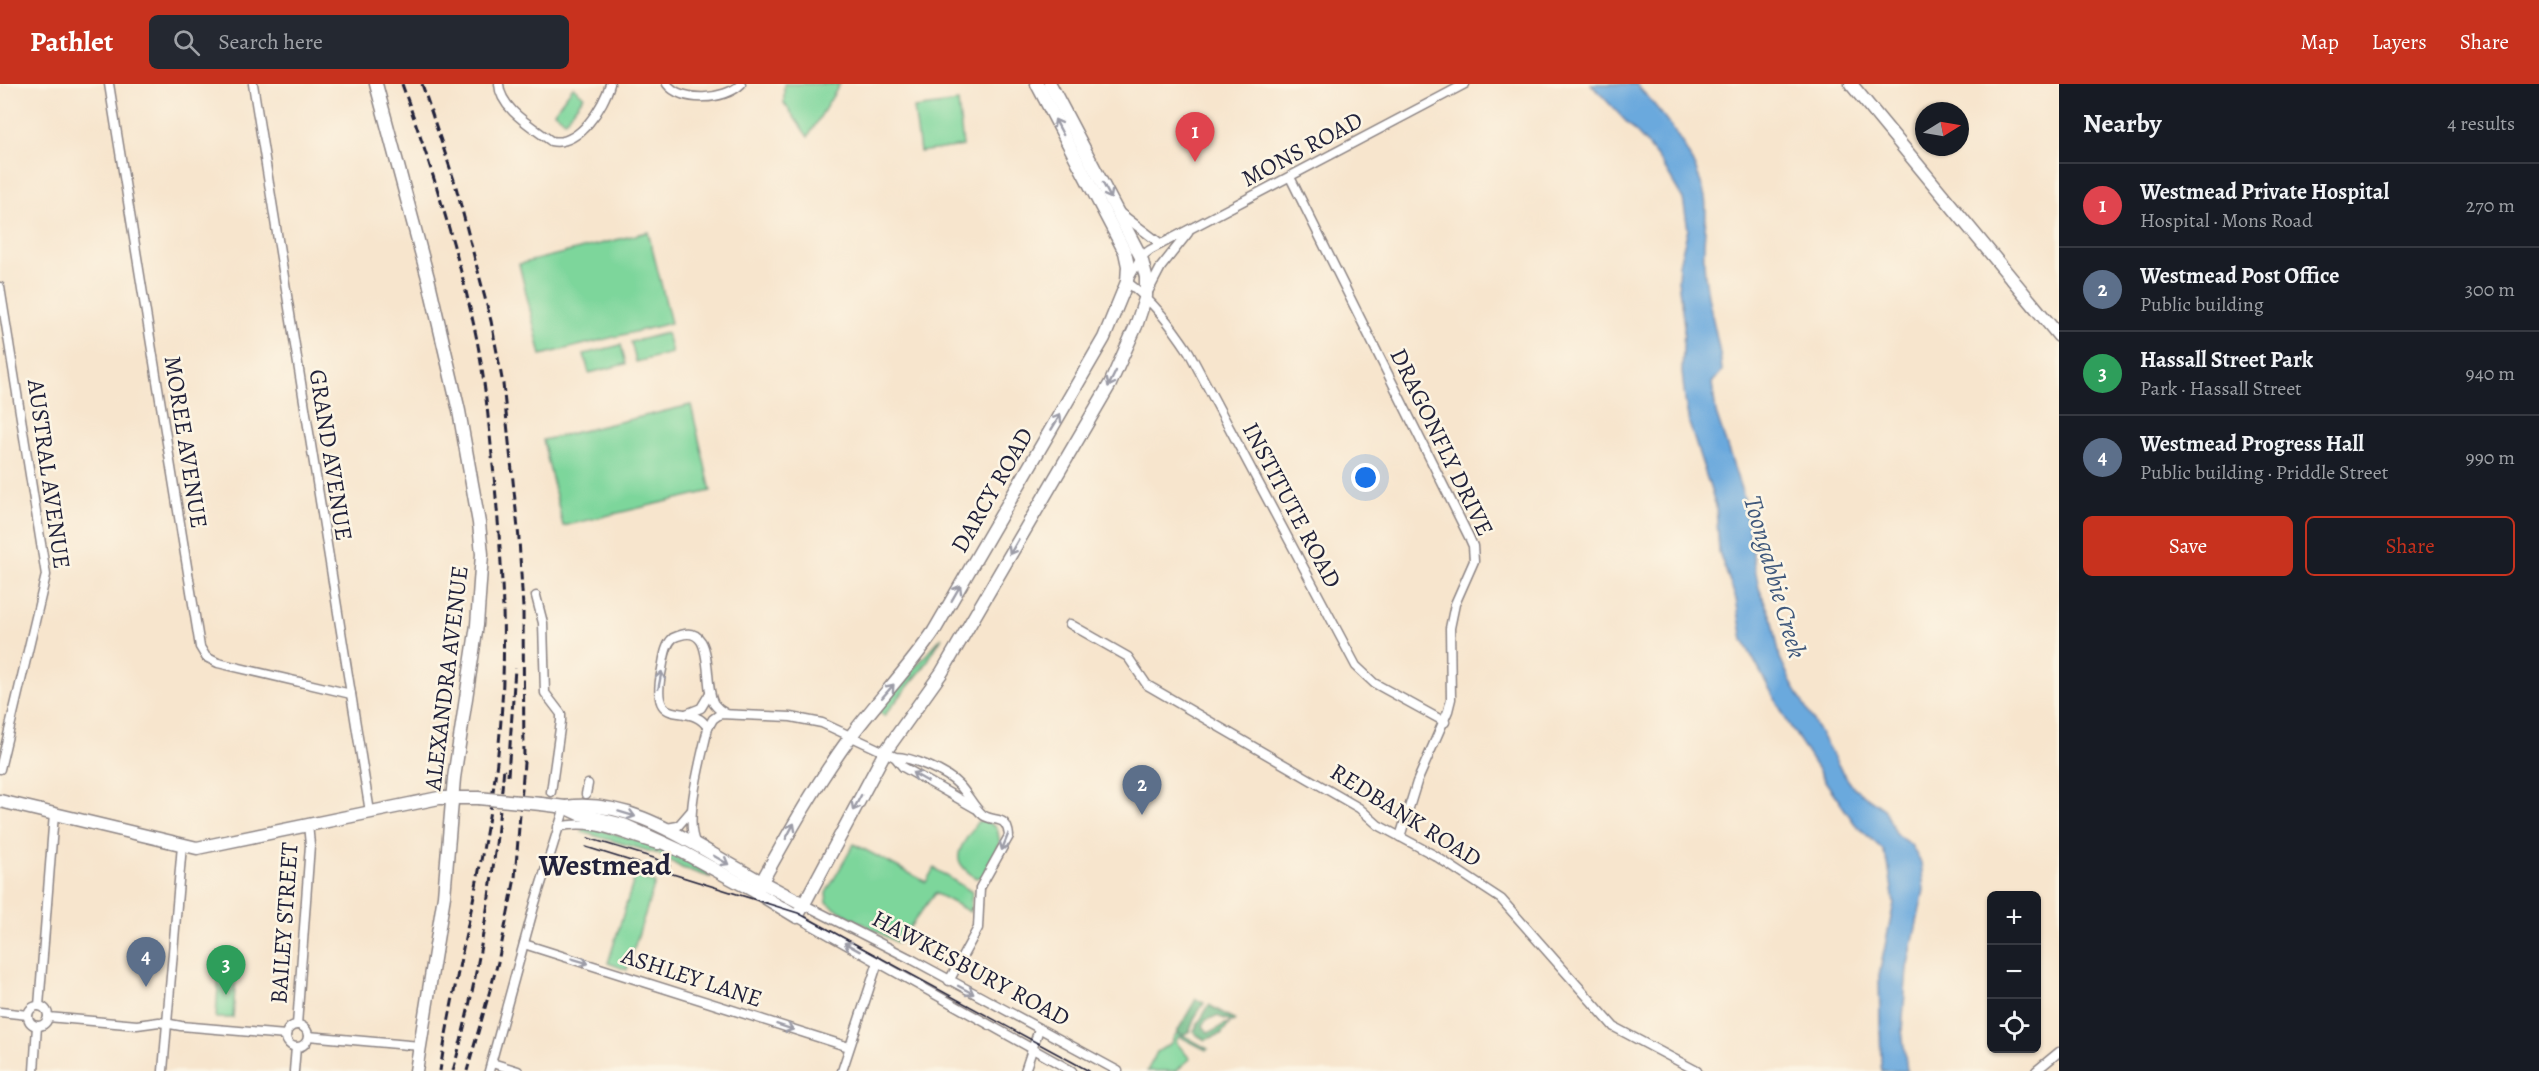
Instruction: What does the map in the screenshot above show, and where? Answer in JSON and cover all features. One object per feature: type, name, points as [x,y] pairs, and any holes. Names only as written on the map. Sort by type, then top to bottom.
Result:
[{"type":"street","name":"MOREE AVENUE","points":[[109,84],[200,647],[206,657],[218,663],[351,694]]},
{"type":"street","name":"GRAND AVENUE","points":[[246,84],[255,105]]},
{"type":"street","name":"GRAND AVENUE","points":[[253,84],[370,812]]},
{"type":"street","name":"ALEXANDRA AVENUE","points":[[376,84],[459,411],[479,523],[482,554],[481,584],[453,796],[444,896],[416,1071]]},
{"type":"street","points":[[499,84],[499,93],[505,104],[551,141],[560,142],[571,138],[584,127],[600,106],[610,84]]},
{"type":"street","points":[[667,84],[677,94],[688,98],[728,92],[741,84]]},
{"type":"street","name":"DARCY ROAD","points":[[759,887],[818,782],[851,736],[918,655],[934,631],[1104,338],[1127,282],[1128,266],[1125,252],[1037,84]]},
{"type":"street","name":"DARCY ROAD","points":[[803,903],[1093,416],[1125,352],[1146,296],[1146,277],[1142,257],[1050,84]]},
{"type":"street","name":"MONS ROAD","points":[[1127,282],[1142,257],[1161,244],[1190,231],[1465,84]]},
{"type":"street","points":[[1851,84],[2059,336]]},
{"type":"street","points":[[1072,126],[1085,162],[1085,177]]},
{"type":"street","name":"DRAGONFLY DRIVE","points":[[1290,177],[1473,546],[1474,561],[1452,615],[1449,642],[1450,699],[1445,722],[1418,782],[1400,837]]},
{"type":"street","points":[[1117,211],[1161,244]]},
{"type":"street","name":"MONS ROAD","points":[[1146,296],[1161,267],[1190,231]]},
{"type":"street","name":"INSTITUTE ROAD","points":[[1127,282],[1146,296],[1189,352],[1356,666],[1374,683],[1445,722]]},
{"type":"street","name":"AUSTRAL AVENUE","points":[[0,287],[46,575],[0,769]]},
{"type":"street","points":[[536,596],[543,623],[545,693],[561,714],[551,792]]},
{"type":"street","name":"REDBANK ROAD","points":[[1070,624],[1128,657],[1147,685],[1359,808],[1378,825],[1489,889],[1501,899],[1614,1027],[1697,1071]]},
{"type":"street","points":[[708,728],[700,720],[669,711],[664,707],[658,694],[667,647],[673,638],[694,636],[703,644],[710,692],[714,704],[725,713]]},
{"type":"street","points":[[684,715],[701,708],[710,692]]},
{"type":"street","points":[[697,846],[691,833],[692,810],[708,728],[716,716],[725,713],[807,719],[822,723],[890,754],[908,757],[954,780],[984,817],[1001,820],[1009,836],[980,888],[978,928],[949,981]]},
{"type":"street","points":[[890,754],[903,767],[978,810]]},
{"type":"street","points":[[586,794],[588,784]]},
{"type":"street","name":"HAWKESBURY ROAD","points":[[0,801],[182,845],[203,847],[453,796],[565,807],[583,805],[608,809],[663,828],[697,846],[759,887],[796,917],[1072,1071]]},
{"type":"street","name":"HAWKESBURY ROAD","points":[[565,807],[580,814],[624,825],[759,887],[803,903],[1118,1071]]},
{"type":"street","points":[[518,1071],[491,1067],[524,944],[565,807]]},
{"type":"street","points":[[663,828],[678,826],[692,810]]},
{"type":"street","points":[[39,1006],[54,814]]},
{"type":"street","name":"HAWKESBURY ROAD","points":[[558,827],[578,823],[620,832],[679,850]]},
{"type":"street","name":"BAILEY STREET","points":[[297,1024],[310,845],[308,824]]},
{"type":"street","points":[[163,1071],[182,845]]},
{"type":"street","points":[[796,917],[803,903]]},
{"type":"street","name":"ASHLEY LANE","points":[[524,944],[849,1047]]},
{"type":"street","points":[[842,1071],[878,962]]},
{"type":"street","points":[[39,1006],[46,1010],[48,1017],[44,1024],[37,1026],[30,1022],[28,1015],[33,1008],[39,1006]]},
{"type":"street","points":[[0,1012],[28,1015]]},
{"type":"street","points":[[48,1017],[137,1024],[166,1023],[286,1035]]},
{"type":"street","points":[[286,1035],[291,1027],[297,1024],[303,1027],[308,1036]]},
{"type":"street","points":[[34,1071],[37,1026]]},
{"type":"street","points":[[1025,1071],[1039,1029]]},
{"type":"street","points":[[286,1035],[290,1044],[296,1047]]},
{"type":"street","points":[[308,1036],[420,1046]]},
{"type":"street","points":[[296,1047],[305,1043],[308,1036]]},
{"type":"street","points":[[294,1071],[296,1047]]},
{"type":"street","points":[[2036,1071],[2059,1052]]},
{"type":"green space","points":[[784,84],[840,84],[808,137],[784,103]]},
{"type":"green space","points":[[573,87],[584,96],[565,121],[554,112]]},
{"type":"green space","points":[[958,102],[963,146],[920,152],[914,108]]},
{"type":"green space","points":[[648,232],[671,323],[541,355],[519,264]]},
{"type":"green space","points":[[667,333],[672,353],[636,362],[631,342]]},
{"type":"green space","points":[[621,345],[626,364],[589,373],[584,354]]},
{"type":"green space","points":[[691,405],[711,491],[563,526],[543,440]]},
{"type":"green space","points":[[942,637],[924,667],[884,716],[877,710]]},
{"type":"green space","points":[[984,820],[997,828],[1000,843],[983,876],[976,878],[961,864],[959,852],[977,822]]},
{"type":"green space","points":[[584,825],[646,843],[705,870],[710,877],[682,868],[659,854],[582,832]]},
{"type":"green space","points":[[854,844],[926,882],[934,868],[972,892],[970,912],[935,893],[898,943],[834,908],[827,902],[826,893]]},
{"type":"green space","points":[[635,876],[655,883],[627,970],[608,963]]},
{"type":"green space","points":[[219,971],[236,972],[233,1018],[216,1018]]},
{"type":"green space","points":[[1196,999],[1204,1003],[1190,1031],[1183,1035],[1177,1032]]},
{"type":"green space","points":[[1209,1005],[1235,1020],[1233,1022],[1217,1016],[1206,1020],[1203,1026],[1208,1032],[1230,1023],[1221,1034],[1205,1040],[1194,1031]]},
{"type":"green space","points":[[1177,1032],[1208,1049],[1179,1036],[1176,1042],[1190,1059],[1176,1071],[1147,1071],[1157,1052],[1171,1043]]},
{"type":"water","name":"Toongabbie Creek","points":[[1591,84],[1636,84],[1678,136],[1701,182],[1706,210],[1704,268],[1722,371],[1712,383],[1716,413],[1744,498],[1759,588],[1773,622],[1780,658],[1792,684],[1843,773],[1853,787],[1884,809],[1897,835],[1911,845],[1921,863],[1924,890],[1907,969],[1902,1030],[1907,1071],[1882,1071],[1881,1066],[1879,975],[1894,903],[1888,863],[1883,850],[1855,824],[1787,721],[1743,640],[1736,599],[1719,552],[1716,506],[1689,423],[1682,372],[1684,326],[1678,280],[1679,264],[1688,229],[1683,199],[1663,165],[1647,144]]},
{"type":"tram line","points":[[588,838],[654,858],[670,866]]},
{"type":"tram line","points":[[586,847],[798,913],[1089,1071]]},
{"type":"railway","points":[[402,84],[451,234],[478,344],[490,438],[502,580],[503,684],[493,793],[440,1071]]},
{"type":"railway","points":[[422,84],[455,183],[491,321],[503,384],[519,539],[523,608],[524,763],[515,878],[498,962],[467,1071]]},
{"type":"railway","points":[[508,776],[515,668]]},
{"type":"railway","points":[[453,1071],[479,958],[496,844],[504,767]]},
{"type":"place","name":"Westmead Private Hospital","points":[[1195,162]]},
{"type":"place","name":"Westmead Post Office","points":[[1142,815]]},
{"type":"place","name":"Westmead Progress Hall","points":[[146,987]]},
{"type":"place","name":"Hassall Street Park","points":[[226,995]]},
{"type":"district","name":"Westmead","points":[[605,865]]}]
